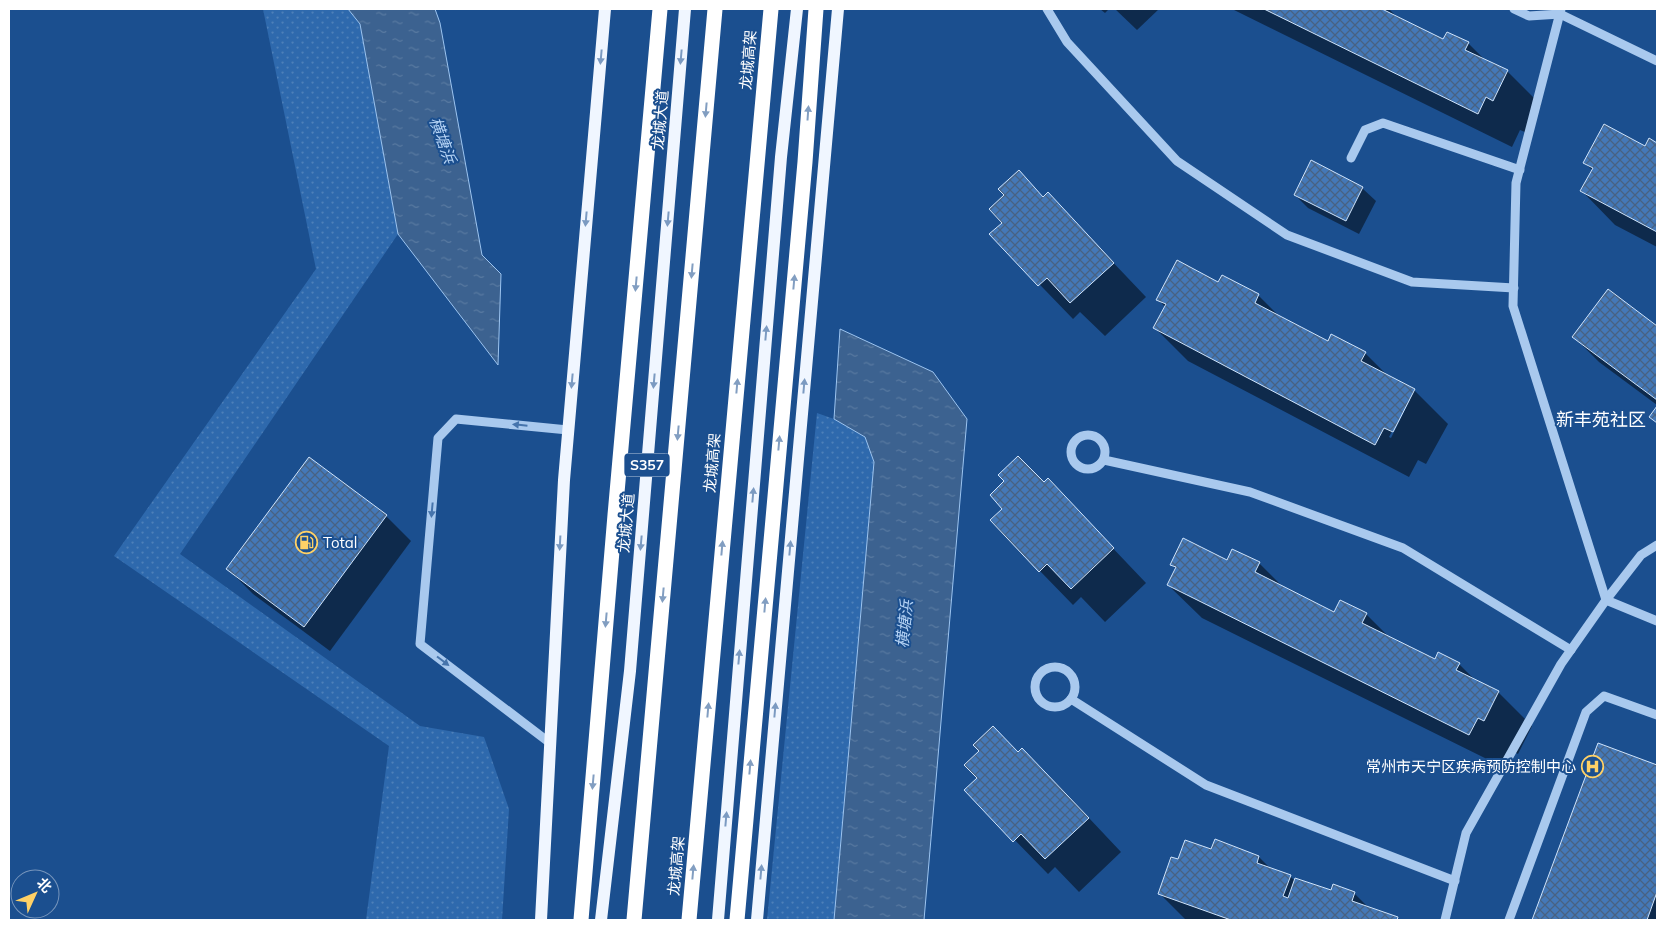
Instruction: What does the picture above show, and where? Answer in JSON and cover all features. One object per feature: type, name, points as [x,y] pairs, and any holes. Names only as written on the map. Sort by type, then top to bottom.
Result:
[{"type":"highway","points":[[581,920],[660,9]]},
{"type":"highway","points":[[634,920],[715,9]]},
{"type":"highway","name":"龙城高架","points":[[689,920],[771,9]]},
{"type":"highway","points":[[737,920],[805,162],[816,9]]},
{"type":"main road","points":[[541,920],[564,480],[605,9]]},
{"type":"main road","name":"龙城大道","points":[[601,920],[630,671],[685,9]]},
{"type":"main road","points":[[718,920],[781,158],[798,9]]},
{"type":"main road","points":[[756,920],[838,9]]},
{"type":"lane","points":[[1047,9],[1067,42],[1177,161],[1287,235],[1412,282],[1514,288]]},
{"type":"lane","points":[[1514,9],[1529,16],[1561,11],[1657,61]]},
{"type":"lane","points":[[1561,11],[1516,183],[1513,306],[1606,600]]},
{"type":"lane","points":[[1351,158],[1365,130],[1383,123],[1520,170]]},
{"type":"lane","points":[[550,743],[420,644],[438,438],[456,419],[568,430]]},
{"type":"lane","points":[[1104,460],[1250,492],[1403,548],[1571,650]]},
{"type":"lane","points":[[1446,920],[1466,833],[1561,664],[1606,600],[1641,555],[1657,545]]},
{"type":"lane","points":[[1606,600],[1657,621]]},
{"type":"lane","points":[[1060,668],[1066,671],[1074,681],[1075,686],[1071,699],[1067,704],[1060,707],[1047,706],[1041,702],[1035,690],[1038,677],[1047,669],[1060,668]]},
{"type":"lane","points":[[1509,920],[1586,712],[1604,696],[1657,714]]},
{"type":"lane","points":[[1071,699],[1206,784],[1455,880]]},
{"type":"shaded area","points":[[263,9],[348,9],[360,24],[398,234],[180,554],[420,726],[484,737],[509,809],[502,920],[366,920],[389,746],[114,556],[316,269]]},
{"type":"shaded area","points":[[817,413],[834,419],[865,437],[874,462],[834,920],[767,920]]},
{"type":"water","name":"横塘浜","points":[[348,9],[435,9],[440,23],[482,255],[501,274],[498,365],[398,234],[360,24]]},
{"type":"water","name":"横塘浜","points":[[840,329],[933,372],[967,419],[924,920],[834,920],[874,462],[865,437],[834,419]]},
{"type":"building","points":[[1264,9],[1382,9],[1443,39],[1447,32],[1469,42],[1465,50],[1508,70],[1493,101],[1486,97],[1478,114]]},
{"type":"building","points":[[1604,124],[1645,146],[1649,138],[1657,143],[1657,232],[1580,191],[1593,168],[1583,163]]},
{"type":"building","points":[[1311,160],[1363,187],[1346,221],[1294,195]]},
{"type":"building","points":[[1019,170],[1043,197],[1048,192],[1114,263],[1070,303],[1047,278],[1038,286],[989,234],[1002,223],[989,209],[1004,195],[998,189]]},
{"type":"building","points":[[1177,260],[1218,282],[1222,275],[1259,294],[1255,303],[1328,341],[1331,334],[1366,352],[1361,361],[1415,389],[1393,432],[1384,428],[1375,445],[1153,328],[1166,304],[1156,300]]},
{"type":"building","points":[[1608,289],[1657,326],[1657,400],[1572,337]]},
{"type":"building","points":[[1657,406],[1657,423],[1649,417]]},
{"type":"building","points":[[1018,456],[1044,482],[1048,478],[1114,548],[1071,589],[1047,564],[1039,572],[990,520],[1002,509],[990,495],[1004,481],[998,475]]},
{"type":"building","name":"Total","points":[[309,457],[387,515],[304,627],[226,569]]},
{"type":"building","points":[[1183,538],[1227,560],[1232,549],[1260,562],[1255,572],[1334,612],[1340,600],[1367,613],[1362,623],[1435,659],[1438,652],[1460,663],[1456,670],[1499,691],[1484,721],[1478,718],[1469,735],[1167,585],[1176,567],[1170,565]]},
{"type":"building","points":[[993,726],[1018,752],[1022,748],[1089,818],[1045,859],[1021,834],[1013,842],[964,790],[977,778],[964,765],[979,751],[973,745]]},
{"type":"building","points":[[1598,743],[1657,765],[1657,892],[1647,920],[1532,920]]},
{"type":"building","points":[[1215,839],[1259,856],[1257,863],[1291,875],[1283,896],[1288,898],[1295,878],[1331,890],[1333,884],[1355,892],[1352,901],[1398,917],[1397,920],[1231,920],[1158,894],[1171,857],[1178,859],[1185,840],[1211,849]]},
{"type":"place","name":"Total","points":[[307,542]]},
{"type":"place","name":"常州市天宁区疾病预防控制中心","points":[[1592,766]]},
{"type":"district","name":"新丰苑社区","points":[[1601,419]]}]
